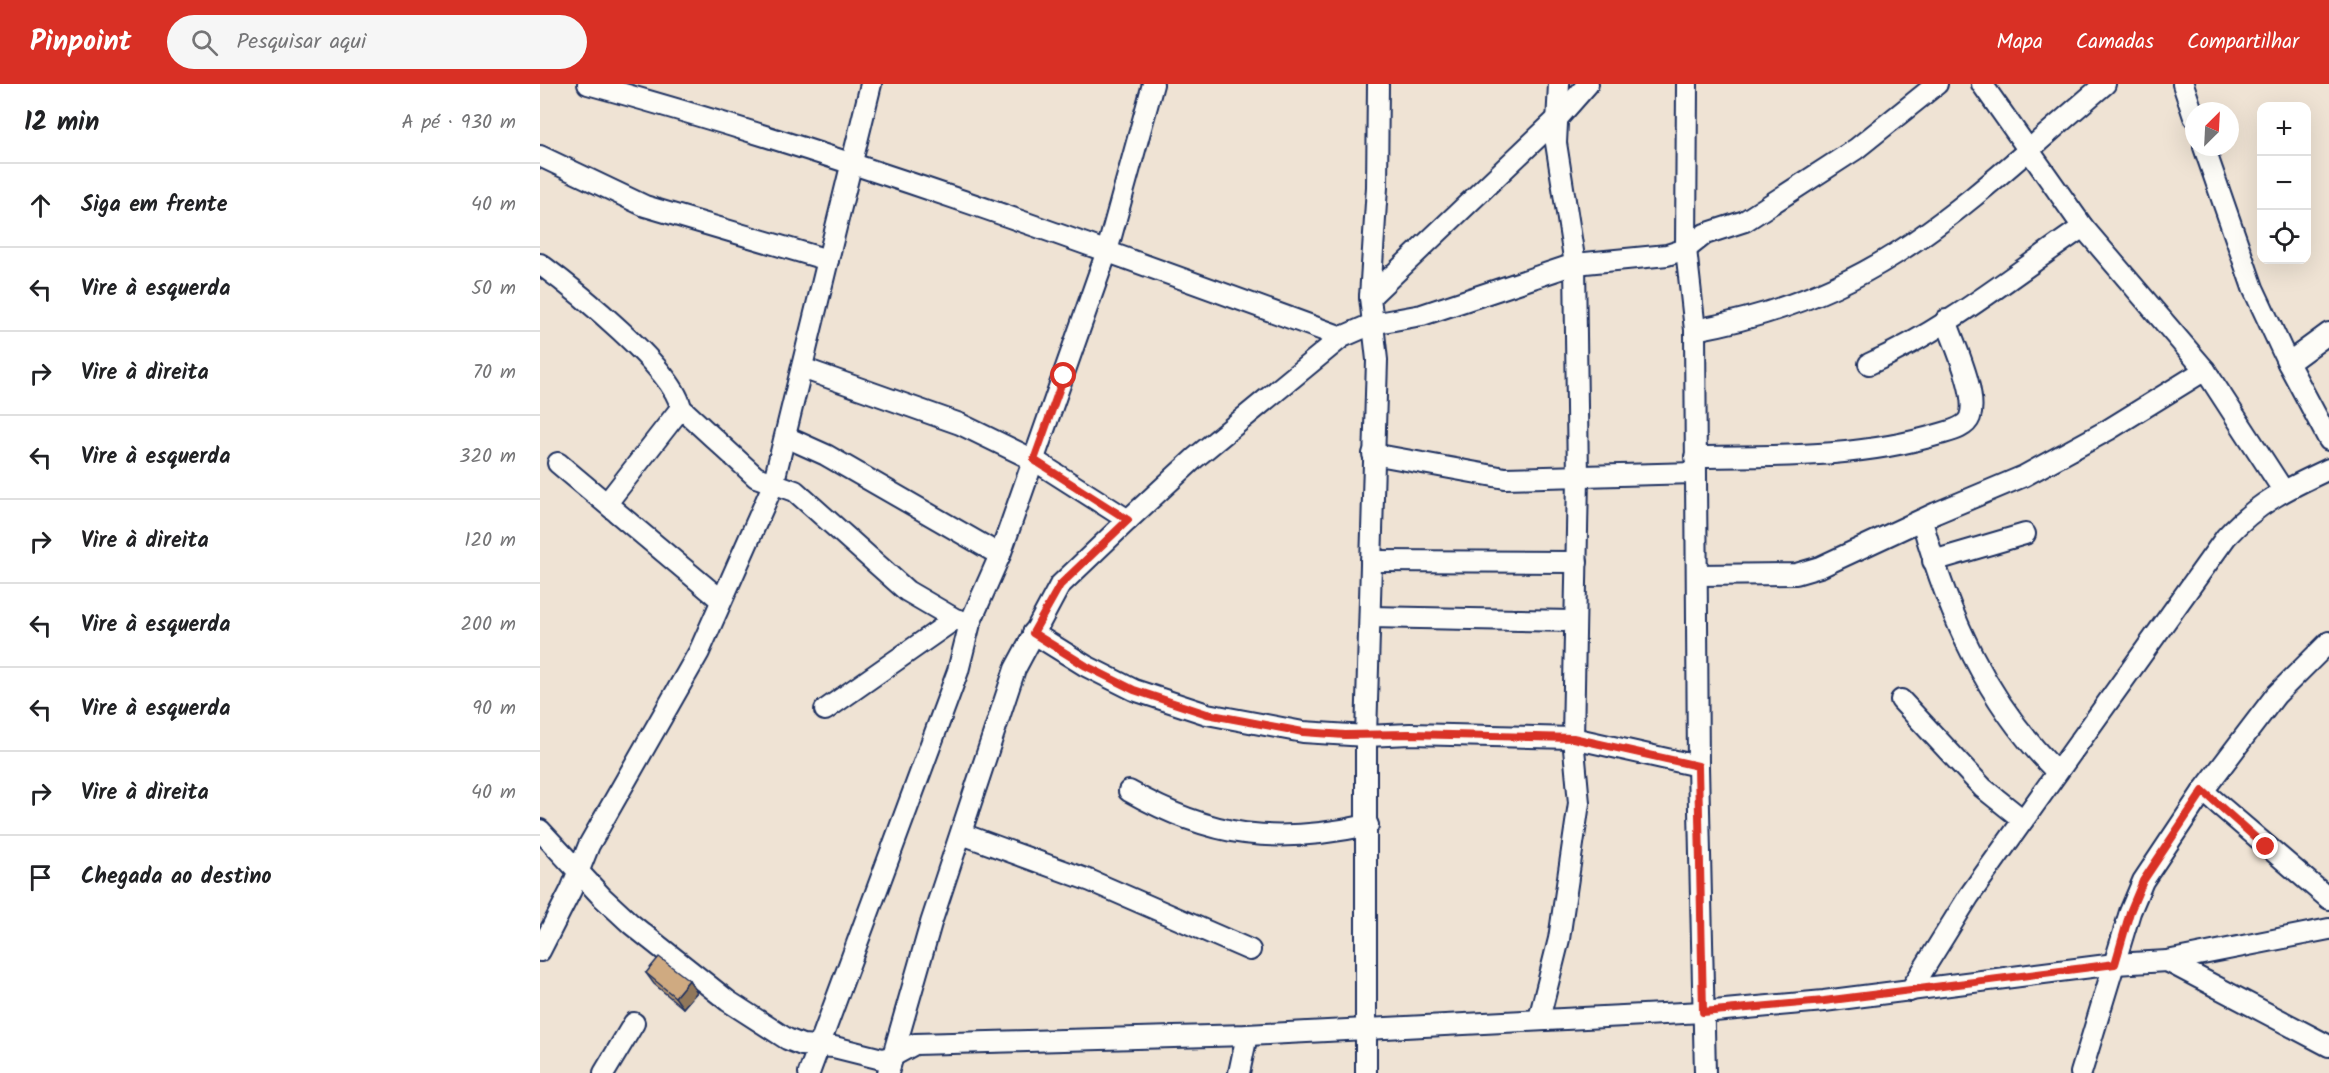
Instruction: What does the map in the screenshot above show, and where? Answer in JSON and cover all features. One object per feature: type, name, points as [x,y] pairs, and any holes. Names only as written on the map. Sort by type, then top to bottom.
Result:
[{"type":"street","points":[[588,84],[685,111],[852,164],[1107,251],[1342,337]]},
{"type":"street","points":[[540,951],[594,835],[699,652],[773,484],[871,84]]},
{"type":"street","points":[[809,1073],[958,671],[962,621],[1000,555],[1107,251],[1153,84]]},
{"type":"street","points":[[1366,1073],[1368,825],[1366,736],[1377,360],[1370,297],[1377,187],[1378,84]]},
{"type":"street","points":[[1539,1019],[1558,939],[1579,804],[1573,738],[1578,478],[1575,264],[1556,143],[1559,84]]},
{"type":"street","points":[[1370,297],[1558,118],[1588,84]]},
{"type":"street","points":[[1687,84],[1686,249],[1695,330],[1698,766],[1705,1073]]},
{"type":"street","points":[[890,1065],[932,923],[1015,669],[1060,585],[1128,520],[1195,458],[1342,337],[1372,324],[1422,315],[1575,264],[1667,255],[1686,249],[1705,234],[1745,221],[1836,162],[1937,84]]},
{"type":"street","points":[[1982,84],[2083,227],[2205,370],[2283,490]]},
{"type":"street","points":[[1695,330],[1745,321],[1782,309],[1895,254],[1950,213],[2105,84]]},
{"type":"street","points":[[2183,84],[2189,102]]},
{"type":"street","points":[[540,156],[645,206],[828,260]]},
{"type":"street","points":[[2207,156],[2253,288],[2288,363],[2329,440]]},
{"type":"street","points":[[1869,364],[1898,351],[2083,227]]},
{"type":"street","points":[[540,264],[624,334],[669,382],[680,399],[681,408],[756,477],[795,491],[907,591],[962,621]]},
{"type":"street","points":[[1373,454],[1505,478],[1578,478],[1799,455],[1863,451],[1904,445],[1956,429],[1967,423],[1971,416],[1971,394],[1946,320]]},
{"type":"street","points":[[2288,363],[2329,333]]},
{"type":"street","points":[[802,368],[960,424],[1034,460],[1128,520]]},
{"type":"street","points":[[1698,575],[1796,574],[1830,563],[2024,476],[2109,430],[2205,370]]},
{"type":"street","points":[[607,503],[681,408]]},
{"type":"street","points":[[786,437],[826,455],[1000,555]]},
{"type":"street","points":[[558,463],[721,600]]},
{"type":"street","points":[[1910,991],[1970,896],[2226,537],[2247,514],[2283,490],[2329,469]]},
{"type":"street","points":[[1922,521],[1946,600],[1986,682],[2033,748],[2057,772]]},
{"type":"street","points":[[1933,561],[2025,534]]},
{"type":"street","points":[[1371,561],[1577,562]]},
{"type":"street","points":[[1370,617],[1574,621]]},
{"type":"street","points":[[825,710],[962,621]]},
{"type":"street","points":[[1033,633],[1086,666],[1134,690],[1207,714],[1303,732],[1366,736],[1410,734],[1573,738],[1698,766]]},
{"type":"street","points":[[2081,1073],[2130,912],[2143,881],[2203,791],[2276,695],[2329,642]]},
{"type":"street","points":[[1901,700],[1983,788],[2023,820]]},
{"type":"street","points":[[1129,791],[1156,807],[1199,824],[1247,835],[1298,837],[1368,825]]},
{"type":"street","points":[[2203,791],[2329,899]]},
{"type":"street","points":[[540,830],[579,869],[602,897],[728,1002],[787,1039],[819,1047],[834,1047],[890,1065]]},
{"type":"street","points":[[962,834],[1090,881],[1250,950]]},
{"type":"street","points":[[890,1065],[904,1047],[915,1044],[1247,1035],[1703,1012],[1910,991],[2115,964],[2167,961],[2329,929]]},
{"type":"street","points":[[2167,961],[2182,971],[2329,1046]]},
{"type":"street","points":[[604,1073],[634,1023]]},
{"type":"street","points":[[1239,1073],[1247,1035]]},
{"type":"building","points":[[659,957],[689,980],[675,997],[646,973]]},
{"type":"route","points":[[1064,376],[1034,460],[1128,520],[1060,585],[1033,633],[1086,666],[1134,690],[1207,714],[1303,732],[1345,735],[1410,734],[1573,738],[1698,766],[1703,1012],[1910,991],[2115,964],[2130,912],[2143,881],[2203,791],[2266,847]]}]
